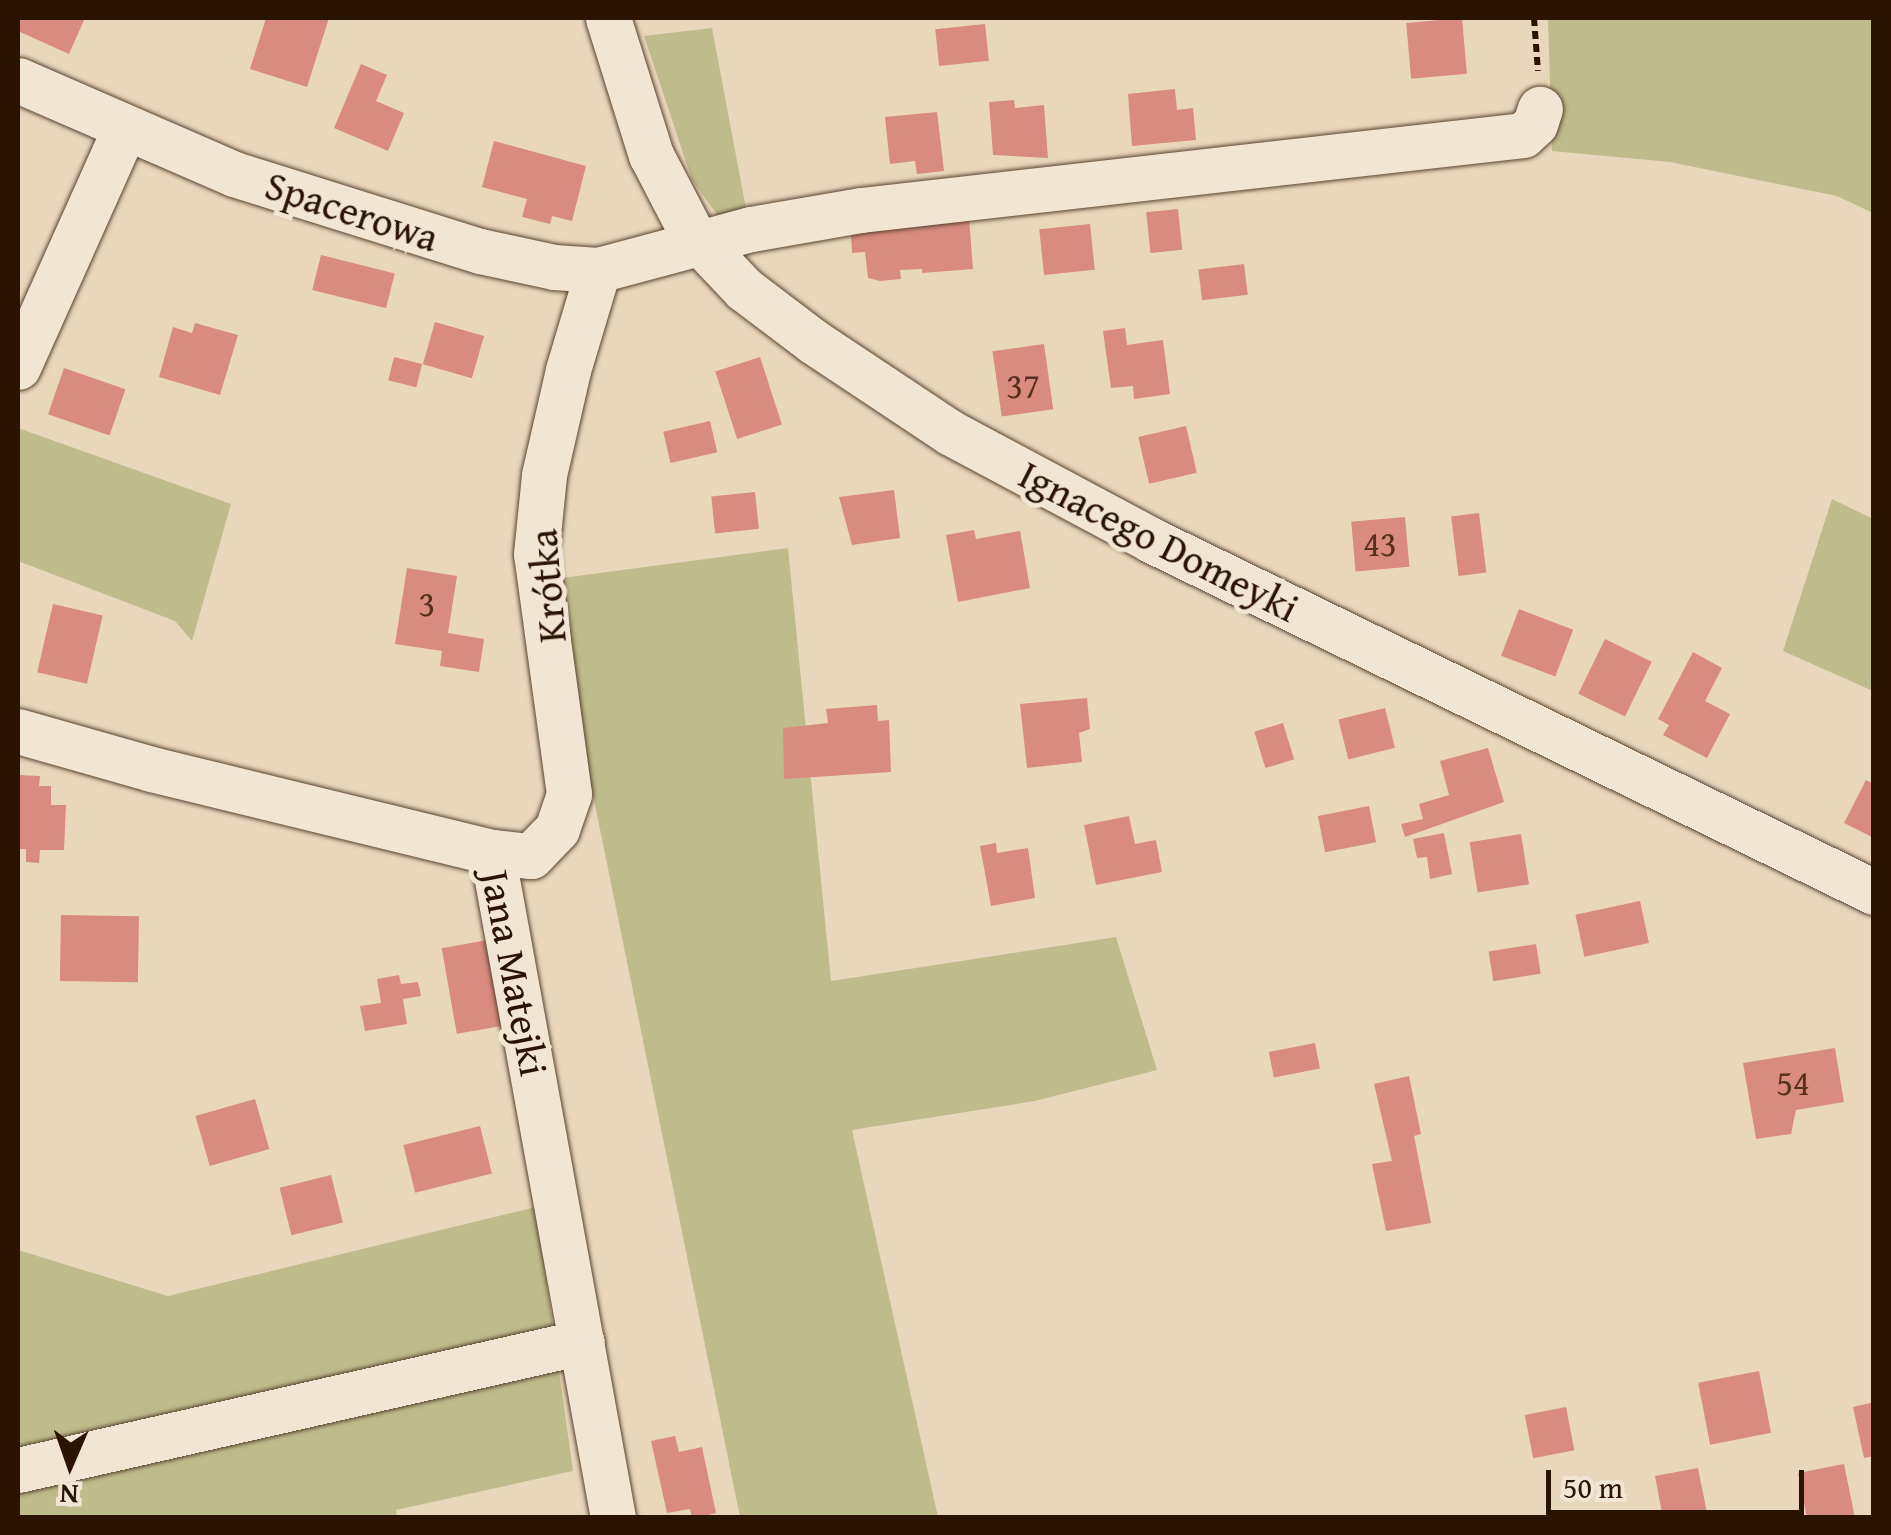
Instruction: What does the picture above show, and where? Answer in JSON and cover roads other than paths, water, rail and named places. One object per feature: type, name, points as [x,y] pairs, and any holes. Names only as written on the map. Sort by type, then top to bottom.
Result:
[{"type":"street","name":"Ignacego Domeyki","points":[[608,18],[651,156],[700,245],[744,289],[800,331],[951,433],[1168,548],[1874,892]]},
{"type":"street","name":"Spacerowa","points":[[18,80],[234,174],[480,252],[554,267],[598,270],[751,229],[861,210],[1523,136],[1535,124],[1540,109]]},
{"type":"street","points":[[18,367],[125,128]]},
{"type":"street","name":"Krótka","points":[[492,852],[531,856],[557,829],[569,794],[536,554],[544,475],[568,370],[598,270]]},
{"type":"street","name":"Jana Matejki","points":[[18,731],[150,769],[492,852],[613,1518]]},
{"type":"street","points":[[18,1470],[582,1342]]}]
